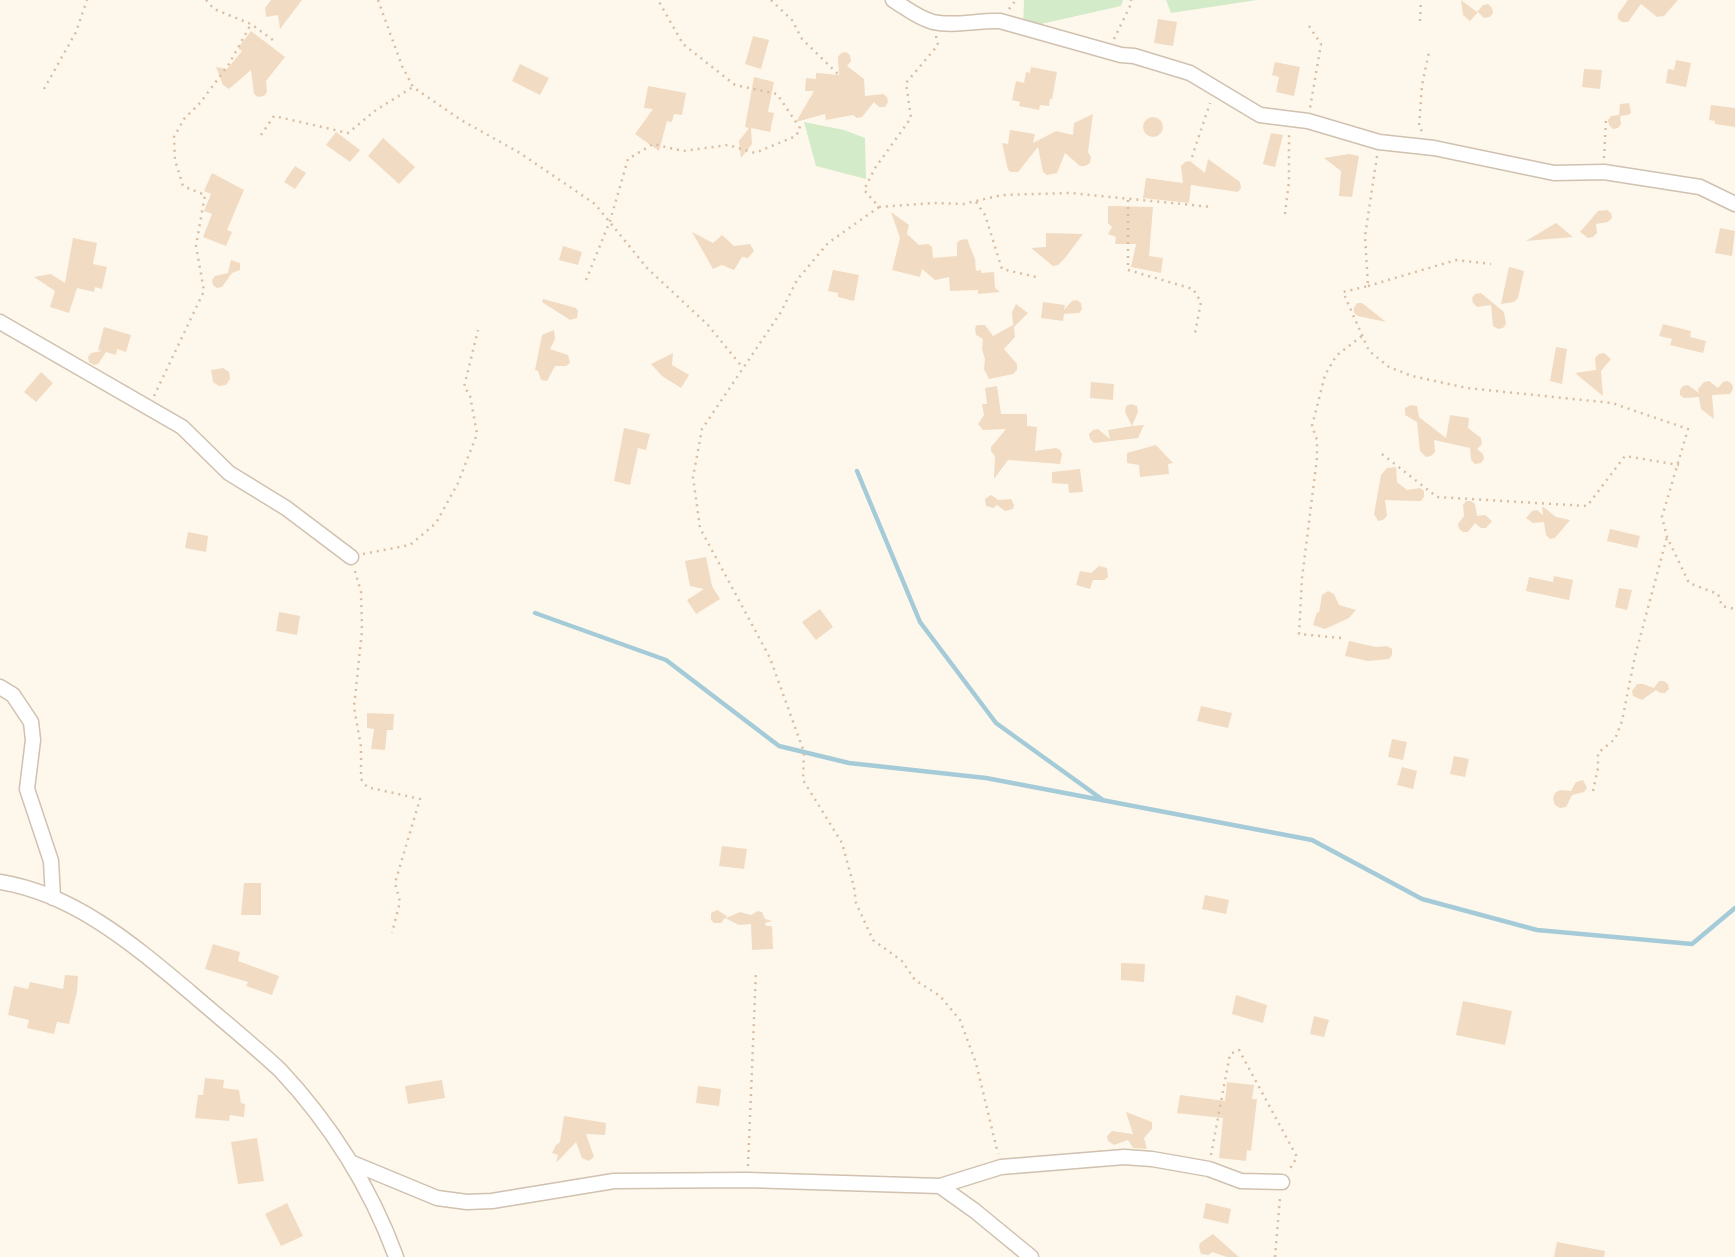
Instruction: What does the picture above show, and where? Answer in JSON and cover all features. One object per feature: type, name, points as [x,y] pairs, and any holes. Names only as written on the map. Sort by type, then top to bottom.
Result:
[{"type":"street","points":[[893,0],[933,22],[955,24],[981,20],[1000,21],[1190,73],[1214,90],[1260,115],[1308,121],[1379,142],[1434,148],[1554,173],[1604,172],[1700,187],[1735,204]]},
{"type":"street","points":[[0,322],[182,427],[229,473],[286,508],[351,557]]},
{"type":"street","points":[[0,687],[13,695],[31,722],[33,740],[27,789],[51,861],[53,898]]},
{"type":"street","points":[[0,882],[29,888],[99,922],[131,943],[239,1032],[299,1089],[350,1162],[383,1219],[396,1257]]},
{"type":"street","points":[[350,1162],[437,1198],[467,1202],[492,1201],[614,1181],[747,1180],[940,1186],[1001,1167],[1124,1157],[1209,1169],[1241,1181],[1282,1182]]},
{"type":"street","points":[[940,1186],[1031,1257]]},
{"type":"path","points":[[44,89],[76,32],[87,0]]},
{"type":"path","points":[[206,0],[214,9],[251,24],[277,43]]},
{"type":"path","points":[[378,0],[402,66],[413,86],[461,120],[520,153],[595,204],[647,268],[708,325],[743,369]]},
{"type":"path","points":[[586,280],[610,221],[628,159],[653,144],[683,151],[728,145],[755,153],[796,136],[800,128],[776,94],[735,85],[683,44],[658,0]]},
{"type":"path","points":[[771,0],[792,20],[802,39],[840,76]]},
{"type":"path","points":[[1108,51],[1131,4],[1130,0]]},
{"type":"path","points":[[1420,21],[1421,0]]},
{"type":"path","points":[[879,207],[864,190],[875,168],[911,118],[906,83],[938,45],[933,22]]},
{"type":"path","points":[[148,408],[204,291],[196,246],[205,195],[183,186],[175,160],[174,137],[184,119],[200,103],[229,64],[251,24]]},
{"type":"path","points":[[1308,121],[1321,44],[1309,26]]},
{"type":"path","points":[[1429,52],[1422,85],[1419,127],[1434,148]]},
{"type":"path","points":[[261,135],[274,116],[348,133],[376,110],[413,86]]},
{"type":"path","points":[[1192,157],[1214,90]]},
{"type":"path","points":[[1285,214],[1289,181],[1289,120]]},
{"type":"path","points":[[1604,172],[1606,120]]},
{"type":"path","points":[[1367,286],[1365,236],[1379,142]]},
{"type":"path","points":[[1001,1167],[975,1063],[960,1020],[940,996],[915,980],[902,961],[873,940],[856,903],[842,843],[803,780],[804,752],[770,658],[701,528],[694,477],[702,429],[781,313],[797,279],[828,243],[879,207],[963,204],[1002,195],[1070,193],[1212,207]]},
{"type":"path","points":[[1129,200],[1128,270],[1193,289],[1201,302],[1195,333]]},
{"type":"path","points":[[976,201],[985,215],[1002,269],[1036,277]]},
{"type":"path","points":[[1491,264],[1456,260],[1343,292],[1369,351],[1389,367],[1412,376],[1467,388],[1612,403],[1688,429],[1662,517],[1667,537],[1689,583],[1718,594],[1722,606],[1735,609]]},
{"type":"path","points":[[392,933],[400,902],[395,883],[420,799],[368,787],[361,779],[361,747],[354,707],[362,631],[361,592],[351,557],[410,545],[436,523],[458,483],[477,434],[470,395],[464,387],[478,330]]},
{"type":"path","points":[[1341,638],[1299,634],[1317,457],[1317,440],[1312,426],[1325,375],[1336,356],[1362,336]]},
{"type":"path","points":[[1382,454],[1437,497],[1587,506],[1625,456],[1679,465]]},
{"type":"path","points":[[1593,791],[1598,753],[1615,739],[1622,721],[1635,656],[1667,537]]},
{"type":"path","points":[[747,1180],[756,971]]},
{"type":"path","points":[[1209,1169],[1230,1054],[1239,1050],[1297,1157],[1282,1182],[1275,1257]]},
{"type":"green space","points":[[1024,0],[1123,0],[1121,6],[1023,28]]},
{"type":"green space","points":[[1166,0],[1257,0],[1171,13]]},
{"type":"green space","points":[[804,122],[844,130],[865,138],[866,179],[816,166]]},
{"type":"building","points":[[271,0],[302,0],[280,29],[278,15],[266,17],[265,8]]},
{"type":"building","points":[[1461,0],[1477,12],[1483,5],[1488,4],[1493,13],[1484,18],[1478,12],[1470,21],[1463,15]]},
{"type":"building","points":[[1628,0],[1678,0],[1664,16],[1657,17],[1641,4],[1628,22],[1622,22],[1618,19],[1618,14]]},
{"type":"building","points":[[1158,19],[1177,22],[1173,46],[1154,43]]},
{"type":"building","points":[[251,31],[285,57],[266,81],[267,92],[258,97],[254,94],[251,70],[229,89],[223,85],[216,67],[227,69],[242,51],[238,48]]},
{"type":"building","points":[[753,36],[769,40],[761,69],[745,64]]},
{"type":"building","points":[[846,52],[851,61],[847,66],[864,79],[865,96],[883,94],[888,102],[885,107],[879,107],[874,102],[862,117],[853,115],[826,120],[825,114],[796,122],[814,91],[805,91],[806,78],[816,79],[816,73],[839,75],[838,57]]},
{"type":"building","points":[[1676,60],[1691,63],[1686,87],[1666,83],[1668,69],[1674,70]]},
{"type":"building","points":[[1275,62],[1300,67],[1294,96],[1276,92],[1279,77],[1272,75]]},
{"type":"building","points":[[520,64],[549,78],[540,95],[512,81]]},
{"type":"building","points":[[1031,67],[1057,72],[1049,106],[1040,105],[1039,110],[1019,106],[1020,102],[1012,100],[1016,81],[1024,83],[1026,72],[1030,73]]},
{"type":"building","points":[[1584,69],[1602,70],[1600,89],[1582,87]]},
{"type":"building","points":[[754,77],[774,82],[768,112],[774,113],[770,132],[751,128],[752,144],[741,158],[739,141],[749,128],[745,127]]},
{"type":"building","points":[[648,86],[686,93],[682,115],[674,114],[672,122],[667,121],[659,151],[635,134],[653,109],[644,108]]},
{"type":"building","points":[[1629,103],[1631,113],[1620,116],[1621,124],[1613,129],[1608,120],[1611,116],[1619,115],[1620,104]]},
{"type":"building","points":[[1711,105],[1735,108],[1735,127],[1715,124],[1715,121],[1709,120]]},
{"type":"building","points":[[1093,114],[1088,152],[1090,163],[1080,166],[1065,153],[1057,173],[1047,175],[1043,172],[1038,147],[1018,172],[1008,170],[1002,143],[1008,144],[1010,130],[1035,134],[1033,143],[1056,131],[1073,135],[1074,123]]},
{"type":"building","points":[[1153,117],[1160,120],[1163,127],[1160,134],[1153,137],[1146,134],[1143,127],[1146,120]]},
{"type":"building","points":[[336,132],[360,150],[350,162],[326,145]]},
{"type":"building","points":[[1271,133],[1283,135],[1275,167],[1263,164]]},
{"type":"building","points":[[383,138],[415,167],[399,184],[368,156]]},
{"type":"building","points":[[1349,154],[1359,156],[1352,197],[1339,196],[1341,171],[1324,158]]},
{"type":"building","points":[[1208,159],[1240,182],[1241,188],[1238,192],[1191,185],[1189,203],[1143,198],[1146,178],[1183,183],[1181,166],[1185,162],[1190,161],[1205,173]]},
{"type":"building","points":[[295,166],[306,173],[295,189],[284,182]]},
{"type":"building","points":[[212,173],[244,190],[227,230],[232,232],[226,246],[203,237],[212,214],[204,211],[211,194],[204,191]]},
{"type":"building","points":[[1108,206],[1153,207],[1149,256],[1163,258],[1161,273],[1131,267],[1136,244],[1115,244],[1116,237],[1108,234],[1112,227],[1108,223]]},
{"type":"building","points":[[1607,210],[1612,218],[1608,222],[1596,224],[1597,233],[1593,237],[1588,238],[1580,232],[1598,211]]},
{"type":"building","points":[[891,212],[909,225],[907,234],[919,245],[928,244],[932,247],[933,258],[957,256],[957,243],[967,239],[975,259],[976,271],[994,272],[995,288],[1000,292],[978,294],[978,290],[950,291],[949,277],[935,280],[922,269],[920,277],[892,270],[900,238]]},
{"type":"building","points":[[1556,223],[1573,237],[1526,241]]},
{"type":"building","points":[[1720,228],[1735,231],[1732,256],[1715,253]]},
{"type":"building","points":[[692,232],[713,243],[722,235],[734,246],[750,244],[754,251],[748,258],[742,257],[734,270],[722,265],[713,269]]},
{"type":"building","points":[[1046,233],[1083,234],[1065,258],[1053,266],[1031,248],[1046,247]]},
{"type":"building","points":[[73,238],[97,243],[93,264],[107,267],[102,289],[95,287],[94,292],[77,288],[69,313],[50,307],[55,291],[34,277],[51,274],[65,283]]},
{"type":"building","points":[[563,246],[582,252],[578,265],[559,260]]},
{"type":"building","points":[[231,260],[240,263],[240,270],[232,273],[222,287],[217,288],[212,280],[215,276],[228,273]]},
{"type":"building","points":[[1509,267],[1524,271],[1518,298],[1514,302],[1501,304]]},
{"type":"building","points":[[833,270],[859,275],[854,301],[828,291]]},
{"type":"building","points":[[1481,293],[1504,312],[1506,324],[1503,328],[1493,326],[1491,305],[1477,307],[1473,303],[1475,294]]},
{"type":"building","points":[[543,299],[576,308],[577,318],[570,320],[542,302]]},
{"type":"building","points":[[1077,300],[1082,309],[1079,313],[1064,314],[1063,321],[1041,318],[1043,302],[1065,305],[1064,310],[1072,301]]},
{"type":"building","points":[[1357,303],[1362,303],[1386,322],[1358,316],[1354,313]]},
{"type":"building","points":[[1016,304],[1028,313],[1014,327],[1015,337],[1004,349],[1017,364],[1017,370],[1013,374],[989,379],[984,369],[983,339],[976,335],[975,328],[977,325],[985,325],[993,336],[1013,325],[1012,312]]},
{"type":"building","points":[[1663,324],[1691,331],[1690,337],[1706,341],[1703,353],[1670,345],[1672,339],[1659,336]]},
{"type":"building","points":[[104,327],[131,335],[126,352],[117,349],[116,355],[106,352],[98,364],[94,365],[89,362],[88,357],[91,353],[102,351],[98,350]]},
{"type":"building","points":[[554,330],[555,339],[550,349],[568,355],[570,363],[566,366],[555,366],[547,381],[541,380],[535,370],[542,335]]},
{"type":"building","points":[[1556,347],[1567,349],[1562,384],[1550,381]]},
{"type":"building","points":[[673,353],[672,365],[689,375],[681,388],[662,376],[651,364]]},
{"type":"building","points":[[1604,353],[1611,359],[1601,371],[1603,396],[1575,373],[1596,370],[1595,358]]},
{"type":"building","points":[[223,368],[229,372],[230,379],[226,385],[219,386],[213,382],[211,370]]},
{"type":"building","points":[[41,372],[53,383],[36,402],[24,392]]},
{"type":"building","points":[[1709,381],[1718,388],[1728,381],[1733,389],[1730,394],[1712,395],[1714,419],[1701,409],[1699,397],[1684,398],[1680,395],[1683,386],[1688,385],[1699,393],[1698,389],[1704,382]]},
{"type":"building","points":[[1091,382],[1114,384],[1113,400],[1090,398]]},
{"type":"building","points":[[997,386],[1001,414],[1027,414],[1027,426],[1037,427],[1035,451],[1056,448],[1060,450],[1060,464],[1008,460],[994,479],[995,456],[991,447],[1006,429],[983,430],[978,424],[984,415],[982,404],[987,404],[985,388]]},
{"type":"building","points":[[1410,405],[1417,406],[1419,417],[1446,438],[1450,415],[1469,418],[1468,428],[1481,438],[1482,444],[1477,449],[1483,454],[1481,463],[1475,464],[1471,460],[1470,448],[1434,440],[1435,452],[1426,457],[1420,451],[1417,422],[1405,415],[1405,408]]},
{"type":"building","points":[[1126,406],[1137,406],[1138,412],[1132,426],[1125,412]]},
{"type":"building","points":[[1144,425],[1138,438],[1094,443],[1090,439],[1089,434],[1093,430],[1098,429],[1110,439],[1108,430]]},
{"type":"building","points":[[624,428],[650,434],[646,450],[638,448],[630,485],[614,481]]},
{"type":"building","points":[[1156,445],[1173,463],[1168,464],[1169,474],[1140,477],[1139,465],[1127,463],[1127,453]]},
{"type":"building","points":[[1396,467],[1397,482],[1407,490],[1420,488],[1424,491],[1424,497],[1421,501],[1385,500],[1387,516],[1378,521],[1374,514],[1381,475],[1387,468]]},
{"type":"building","points":[[1080,469],[1083,492],[1069,493],[1068,484],[1052,483],[1052,472]]},
{"type":"building","points":[[991,495],[998,500],[1011,499],[1013,509],[1005,511],[997,505],[993,508],[986,506],[985,499]]},
{"type":"building","points":[[1466,501],[1475,504],[1477,516],[1485,515],[1492,521],[1486,528],[1475,523],[1468,532],[1459,529],[1458,524],[1464,516],[1463,505]]},
{"type":"building","points":[[1542,506],[1556,517],[1570,520],[1555,538],[1550,539],[1546,535],[1544,522],[1533,523],[1526,518],[1532,511],[1537,510],[1543,515]]},
{"type":"building","points":[[1610,529],[1640,536],[1637,548],[1607,541]]},
{"type":"building","points":[[188,532],[208,536],[206,552],[185,548]]},
{"type":"building","points":[[706,557],[712,586],[720,599],[696,614],[687,600],[704,589],[690,586],[685,561]]},
{"type":"building","points":[[1099,566],[1107,568],[1108,577],[1104,580],[1093,580],[1090,589],[1076,585],[1080,571],[1091,573]]},
{"type":"building","points":[[1554,576],[1573,580],[1569,600],[1526,591],[1529,577],[1553,582]]},
{"type":"building","points":[[1619,588],[1632,590],[1627,610],[1615,607]]},
{"type":"building","points":[[1328,591],[1334,594],[1339,605],[1356,610],[1349,618],[1325,629],[1313,625],[1317,612],[1319,613],[1322,595]]},
{"type":"building","points":[[820,609],[833,627],[816,640],[802,622]]},
{"type":"building","points":[[279,612],[300,616],[297,635],[276,631]]},
{"type":"building","points":[[1349,641],[1376,647],[1387,646],[1392,649],[1392,655],[1389,659],[1368,661],[1345,656]]},
{"type":"building","points":[[1659,681],[1668,684],[1669,689],[1665,693],[1656,690],[1642,700],[1633,696],[1632,691],[1637,684],[1654,688]]},
{"type":"building","points":[[1201,706],[1232,713],[1228,728],[1197,721]]},
{"type":"building","points":[[367,713],[394,714],[393,730],[387,730],[385,750],[371,749],[374,729],[367,728]]},
{"type":"building","points":[[1392,739],[1407,742],[1403,760],[1388,757]]},
{"type":"building","points":[[1454,756],[1469,759],[1465,777],[1450,774]]},
{"type":"building","points":[[1402,767],[1417,771],[1413,789],[1397,785]]},
{"type":"building","points":[[1583,780],[1587,788],[1584,792],[1572,795],[1566,807],[1555,805],[1555,793],[1560,790],[1571,791],[1576,782]]},
{"type":"building","points":[[722,846],[747,849],[744,869],[719,866]]},
{"type":"building","points":[[244,883],[261,883],[261,915],[241,915]]},
{"type":"building","points":[[1205,895],[1229,900],[1226,914],[1202,909]]},
{"type":"building","points":[[717,910],[727,916],[726,918],[740,912],[751,915],[762,912],[765,919],[772,921],[765,923],[766,926],[772,926],[773,949],[752,950],[751,924],[739,925],[725,918],[721,923],[714,923],[711,913]]},
{"type":"building","points":[[213,944],[240,952],[238,961],[279,976],[272,995],[246,986],[248,982],[205,969]]},
{"type":"building","points":[[1121,963],[1145,964],[1144,982],[1121,980]]},
{"type":"building","points":[[65,975],[78,976],[69,1024],[57,1022],[54,1034],[27,1028],[29,1020],[8,1015],[14,986],[28,989],[30,982],[63,989]]},
{"type":"building","points":[[1236,995],[1267,1005],[1263,1023],[1232,1014]]},
{"type":"building","points":[[1463,1001],[1512,1011],[1505,1045],[1456,1035]]},
{"type":"building","points":[[1314,1016],[1329,1020],[1324,1037],[1310,1034]]},
{"type":"building","points":[[205,1078],[224,1080],[223,1088],[239,1090],[241,1103],[245,1104],[244,1117],[230,1115],[229,1121],[195,1118],[198,1095],[203,1095]]},
{"type":"building","points":[[442,1080],[445,1098],[408,1104],[405,1086]]},
{"type":"building","points":[[1227,1082],[1254,1085],[1252,1099],[1257,1099],[1251,1151],[1247,1150],[1246,1161],[1219,1158],[1223,1118],[1177,1113],[1180,1095],[1225,1101]]},
{"type":"building","points":[[698,1086],[721,1089],[719,1106],[696,1103]]},
{"type":"building","points":[[1126,1112],[1152,1122],[1152,1129],[1144,1138],[1147,1149],[1133,1148],[1128,1140],[1114,1145],[1108,1141],[1107,1136],[1112,1131],[1133,1134]]},
{"type":"building","points":[[564,1116],[606,1123],[605,1135],[586,1134],[594,1157],[589,1161],[582,1158],[576,1142],[556,1163],[558,1155],[552,1153],[560,1142]]},
{"type":"building","points":[[257,1138],[264,1181],[238,1184],[231,1142]]},
{"type":"building","points":[[287,1203],[303,1236],[281,1246],[265,1214]]},
{"type":"building","points":[[1206,1203],[1231,1209],[1228,1224],[1203,1218]]},
{"type":"building","points":[[1213,1234],[1239,1257],[1227,1257],[1212,1252],[1209,1255],[1201,1254],[1200,1243]]},
{"type":"building","points":[[1557,1242],[1605,1251],[1604,1257],[1554,1257]]},
{"type":"waterway","points":[[857,471],[920,622],[996,723],[1103,800]]},
{"type":"waterway","points":[[535,613],[666,660],[779,746],[849,763],[986,778],[1312,840],[1422,899],[1537,930],[1692,944],[1735,908]]}]
